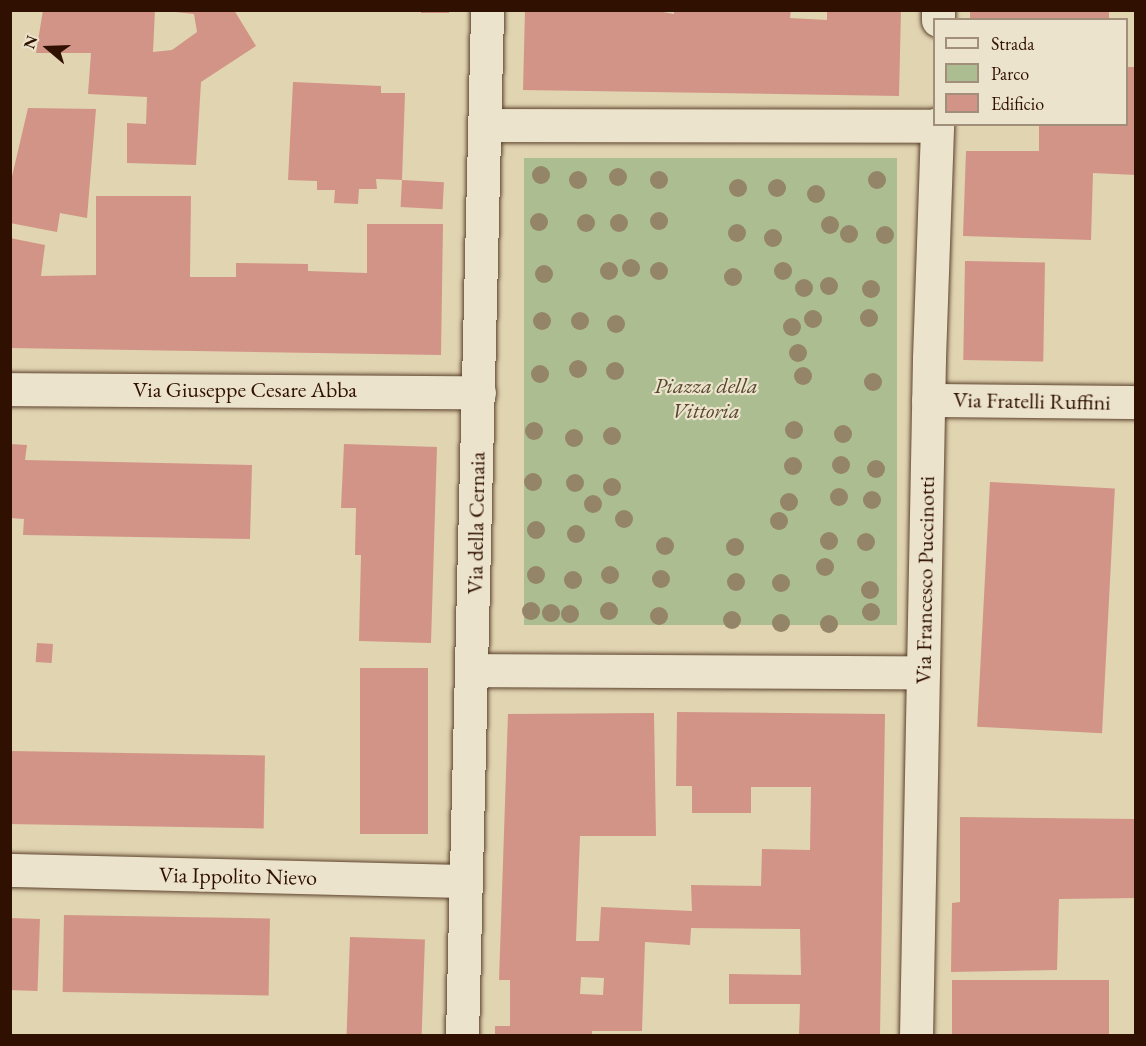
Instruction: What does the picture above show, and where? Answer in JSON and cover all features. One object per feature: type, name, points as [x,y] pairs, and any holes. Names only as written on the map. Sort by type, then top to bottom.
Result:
[{"type":"street","name":"Via della Cernaia","points":[[462,1035],[486,125],[487,10]]},
{"type":"street","points":[[486,125],[933,125]]},
{"type":"street","name":"Via Francesco Puccinotti","points":[[916,1035],[928,400],[937,126]]},
{"type":"street","name":"Via Giuseppe Cesare Abba","points":[[10,388],[479,392]]},
{"type":"street","name":"Via Fratelli Ruffini","points":[[928,400],[1136,402]]},
{"type":"street","points":[[472,670],[923,672]]},
{"type":"street","name":"Via Ippolito Nievo","points":[[10,870],[466,881]]},
{"type":"green space","name":"Piazza della Vittoria","points":[[524,158],[897,158],[897,625],[524,625]]},
{"type":"building","points":[[43,10],[155,10],[153,52],[172,50],[197,32],[194,14],[156,10],[234,10],[256,46],[201,82],[196,165],[127,163],[127,123],[146,124],[147,97],[88,94],[91,53],[36,53]]},
{"type":"building","points":[[421,10],[449,10],[449,13],[421,13]]},
{"type":"building","points":[[525,10],[652,10],[674,14],[674,10],[791,10],[790,18],[827,20],[827,10],[901,10],[899,96],[523,90]]},
{"type":"building","points":[[970,10],[1109,10],[1109,18],[970,18]]},
{"type":"building","points":[[1128,67],[1136,67],[1136,175],[1093,173],[1091,240],[963,236],[966,151],[1039,151],[1039,126],[1128,126]]},
{"type":"building","points":[[293,82],[381,86],[381,93],[405,93],[402,180],[376,179],[377,189],[359,189],[358,204],[334,203],[335,190],[317,190],[317,181],[288,180]]},
{"type":"building","points":[[28,108],[96,109],[87,218],[60,213],[57,232],[10,223],[10,185]]},
{"type":"building","points":[[402,180],[444,182],[443,209],[401,207]]},
{"type":"building","points":[[96,196],[191,196],[190,277],[236,277],[236,263],[308,264],[308,271],[367,273],[367,224],[443,224],[441,355],[10,348],[10,238],[45,245],[41,276],[96,275]]},
{"type":"building","points":[[965,261],[1045,262],[1043,361],[963,360]]},
{"type":"building","points":[[10,444],[27,445],[25,460],[252,465],[250,539],[23,535],[24,519],[10,518]]},
{"type":"building","points":[[344,444],[437,447],[431,643],[359,641],[361,555],[355,555],[356,508],[341,508]]},
{"type":"building","points":[[990,482],[1115,489],[1102,733],[977,727]]},
{"type":"building","points":[[37,643],[53,644],[52,663],[36,662]]},
{"type":"building","points":[[360,668],[428,668],[428,834],[360,834]]},
{"type":"building","points":[[677,712],[885,714],[880,1035],[799,1035],[800,1004],[729,1004],[729,974],[801,975],[800,929],[691,928],[690,945],[645,942],[642,1031],[592,1031],[592,1035],[495,1035],[495,1026],[510,1026],[510,980],[499,980],[508,714],[654,713],[656,836],[580,836],[576,941],[599,941],[601,907],[692,911],[691,885],[761,886],[762,849],[810,850],[811,787],[751,787],[751,813],[692,813],[692,786],[676,786]],"holes":[[[581,977],[604,978],[603,995],[580,994]]]},
{"type":"building","points":[[10,751],[265,755],[264,828],[10,824]]},
{"type":"building","points":[[960,817],[1136,819],[1136,898],[1059,899],[1057,970],[951,972],[952,903],[960,902]]},
{"type":"building","points":[[64,915],[270,919],[269,996],[63,992]]},
{"type":"building","points":[[10,918],[40,919],[37,991],[10,990]]},
{"type":"building","points":[[350,937],[425,940],[422,1036],[347,1035]]},
{"type":"building","points":[[952,980],[1109,980],[1109,1035],[952,1035]]}]
